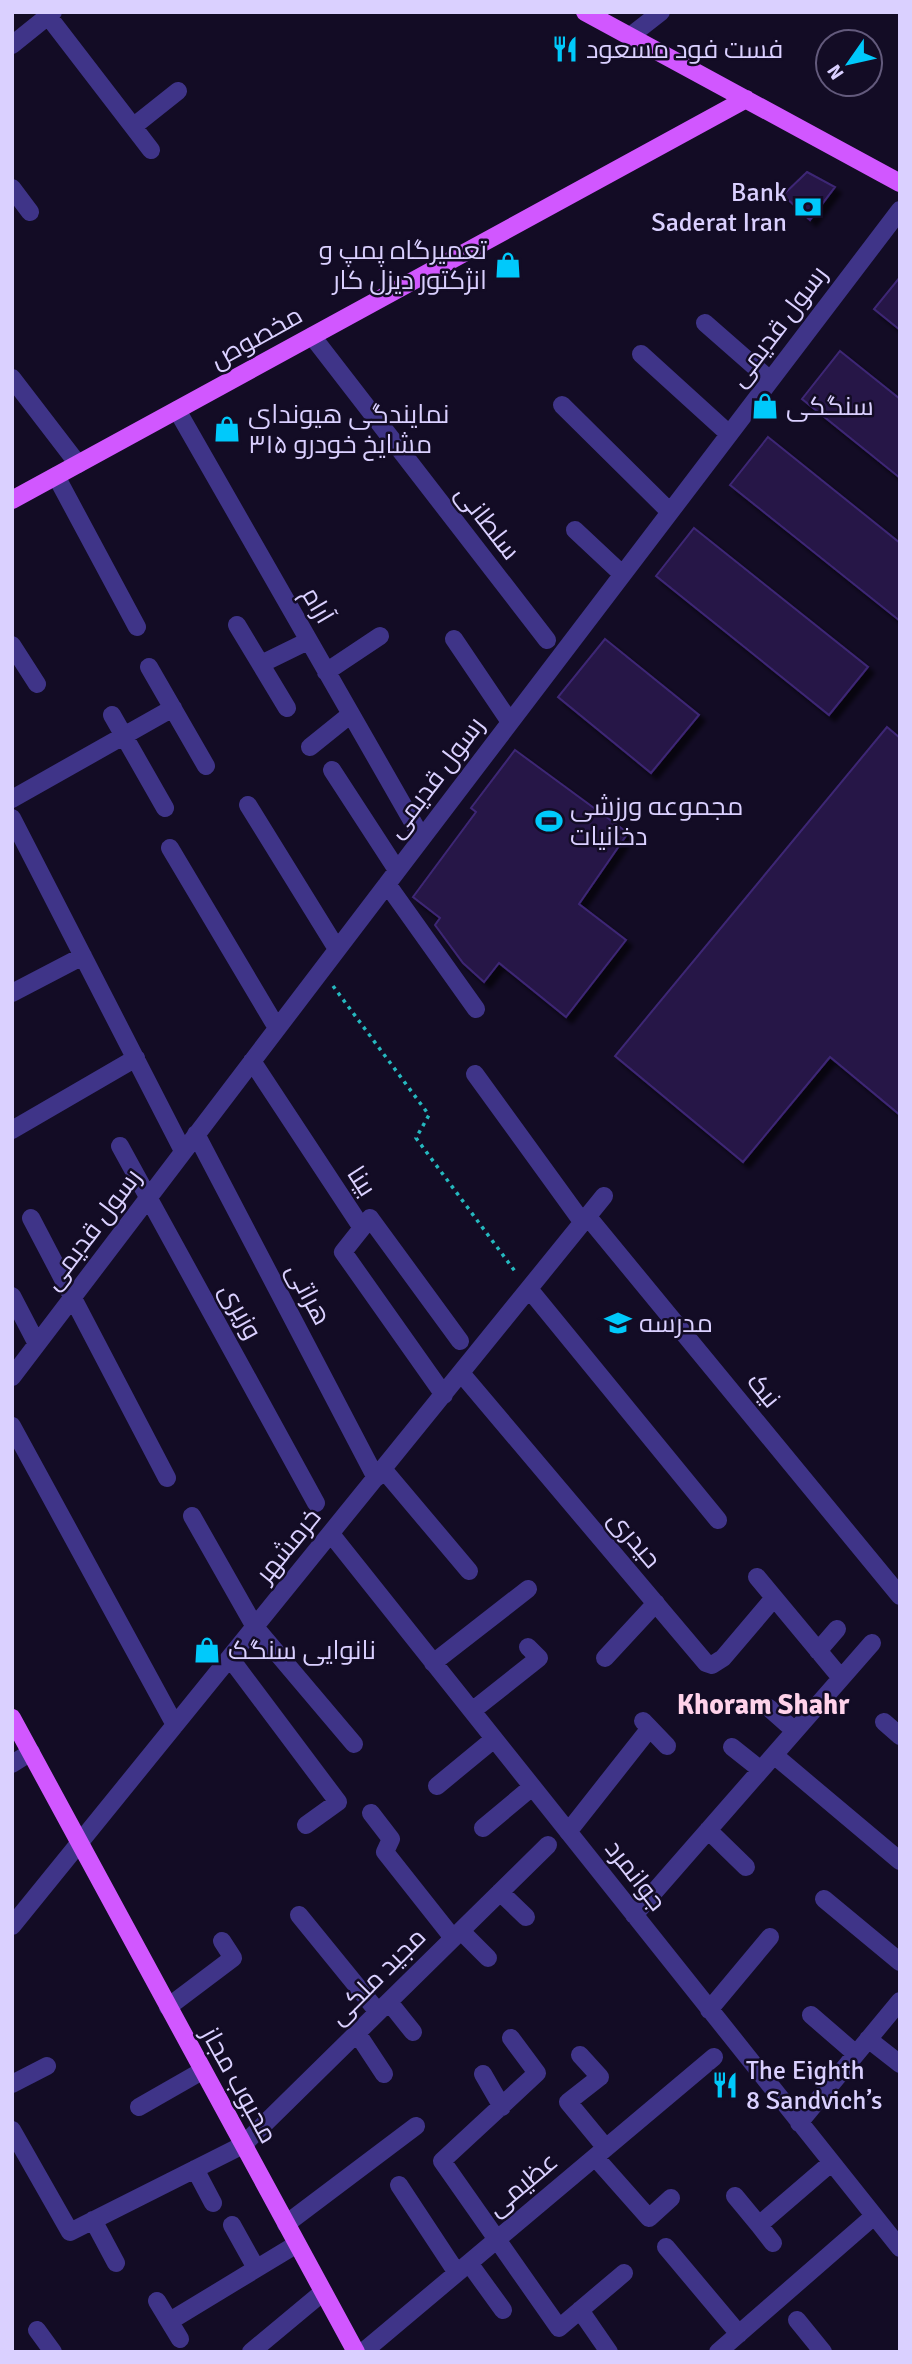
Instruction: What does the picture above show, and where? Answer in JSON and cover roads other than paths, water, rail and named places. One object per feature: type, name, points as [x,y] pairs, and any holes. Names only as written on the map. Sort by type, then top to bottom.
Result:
[{"type":"main road","points":[[585,12],[900,183]]},
{"type":"main road","name":"مخصوص","points":[[12,500],[747,99]]},
{"type":"main road","name":"محبوب مجاز","points":[[12,1718],[356,2352]]},
{"type":"street","points":[[629,37],[660,12]]},
{"type":"street","points":[[12,45],[50,14],[150,150]]},
{"type":"street","points":[[134,126],[178,91]]},
{"type":"street","points":[[12,188],[30,212]]},
{"type":"street","name":"رسول قدیمی","points":[[12,1377],[900,209]]},
{"type":"street","points":[[705,323],[770,380]]},
{"type":"street","name":"سلطانی","points":[[312,336],[547,640]]},
{"type":"street","points":[[640,354],[729,434]]},
{"type":"street","points":[[12,378],[78,464]]},
{"type":"street","points":[[562,405],[670,512]]},
{"type":"street","name":"آرام","points":[[177,410],[415,827]]},
{"type":"street","points":[[56,476],[137,627]]},
{"type":"street","points":[[575,530],[622,574]]},
{"type":"street","points":[[237,625],[287,708]]},
{"type":"street","points":[[326,672],[380,636]]},
{"type":"street","points":[[454,639],[510,722]]},
{"type":"street","points":[[261,664],[308,641]]},
{"type":"street","points":[[12,645],[37,684]]},
{"type":"street","points":[[149,667],[206,766]]},
{"type":"street","points":[[12,799],[173,708]]},
{"type":"street","points":[[310,747],[351,714]]},
{"type":"street","points":[[112,715],[165,808]]},
{"type":"street","points":[[332,770],[392,877],[476,1009]]},
{"type":"street","points":[[248,806],[337,949]]},
{"type":"street","points":[[12,818],[183,1151]]},
{"type":"street","points":[[170,848],[277,1028]]},
{"type":"street","points":[[12,993],[83,956]]},
{"type":"street","points":[[13,1129],[135,1058]]},
{"type":"street","name":"بینا","points":[[252,1061],[362,1228],[343,1252],[444,1395]]},
{"type":"street","name":"نیک","points":[[475,1074],[585,1220],[900,1596]]},
{"type":"street","name":"هراتی","points":[[197,1134],[379,1474],[469,1570]]},
{"type":"street","name":"وزیری","points":[[120,1146],[316,1503]]},
{"type":"street","name":"خرمشهر","points":[[12,1926],[604,1196]]},
{"type":"street","points":[[32,1218],[167,1478]]},
{"type":"street","points":[[362,1228],[370,1218],[460,1340]]},
{"type":"street","points":[[529,1289],[718,1520]]},
{"type":"street","points":[[12,1296],[37,1344]]},
{"type":"street","name":"حیدری","points":[[461,1373],[701,1658],[712,1665],[723,1658],[774,1598]]},
{"type":"street","points":[[12,1426],[175,1725]]},
{"type":"street","points":[[192,1516],[255,1627],[354,1744]]},
{"type":"street","name":"جوانمرد","points":[[331,1534],[900,2248]]},
{"type":"street","points":[[757,1577],[841,1678]]},
{"type":"street","points":[[433,1663],[528,1589]]},
{"type":"street","points":[[605,1658],[656,1603]]},
{"type":"street","points":[[818,1651],[837,1629]]},
{"type":"street","points":[[634,1915],[872,1643]]},
{"type":"street","points":[[472,1711],[538,1658],[528,1647]]},
{"type":"street","points":[[230,1658],[338,1802],[306,1825]]},
{"type":"street","points":[[769,1708],[795,1731]]},
{"type":"street","points":[[884,1722],[900,1736]]},
{"type":"street","points":[[568,1832],[647,1725],[667,1746]]},
{"type":"street","points":[[437,1786],[494,1739]]},
{"type":"street","points":[[732,1747],[761,1770]]},
{"type":"street","points":[[12,1764],[31,1752]]},
{"type":"street","points":[[774,1755],[900,1861]]},
{"type":"street","points":[[483,1828],[532,1787]]},
{"type":"street","points":[[371,1813],[391,1839],[385,1852],[457,1935],[488,1958]]},
{"type":"street","points":[[708,1830],[746,1867]]},
{"type":"street","name":"مجید ملکی","points":[[93,2221],[243,2145],[548,1844]]},
{"type":"street","points":[[500,1892],[526,1917]]},
{"type":"street","points":[[824,1899],[900,1962]]},
{"type":"street","points":[[299,1915],[383,2007],[413,2032]]},
{"type":"street","points":[[709,2010],[770,1937]]},
{"type":"street","points":[[168,2007],[233,1958],[222,1941]]},
{"type":"street","points":[[799,2123],[900,2001]]},
{"type":"street","points":[[811,2015],[856,2054]]},
{"type":"street","points":[[357,2034],[384,2074]]},
{"type":"street","points":[[511,2038],[537,2073],[442,2161],[559,2328],[624,2273]]},
{"type":"street","points":[[869,2039],[900,2064]]},
{"type":"street","points":[[580,2055],[600,2077],[568,2102],[600,2152],[649,2218],[671,2198]]},
{"type":"street","name":"عظیمی","points":[[363,2352],[714,2057]]},
{"type":"street","points":[[12,2084],[47,2066]]},
{"type":"street","points":[[139,2107],[202,2071]]},
{"type":"street","points":[[483,2074],[502,2107]]},
{"type":"street","points":[[286,2224],[416,2126]]},
{"type":"street","points":[[12,2130],[70,2232],[93,2221],[116,2263]]},
{"type":"street","points":[[759,2225],[831,2163]]},
{"type":"street","points":[[195,2169],[213,2203]]},
{"type":"street","points":[[399,2185],[463,2268],[503,2310]]},
{"type":"street","points":[[735,2196],[773,2243]]},
{"type":"street","points":[[718,2352],[874,2216]]},
{"type":"street","points":[[232,2225],[256,2269]]},
{"type":"street","points":[[170,2321],[297,2244]]},
{"type":"street","points":[[666,2247],[739,2334]]},
{"type":"street","points":[[251,2352],[323,2291]]},
{"type":"street","points":[[157,2301],[180,2339]]},
{"type":"street","points":[[580,2311],[609,2352]]},
{"type":"street","points":[[797,2320],[822,2352]]},
{"type":"street","points":[[37,2330],[53,2352]]},
{"type":"place","name":"فست فود مسعود","points":[[565,49]]},
{"type":"place","name":"Bank Saderat Iran","points":[[808,207]]},
{"type":"place","name":"تعمیرگاه پمپ و انژکتور دیزل کار","points":[[508,265]]},
{"type":"place","name":"سنگکی","points":[[765,406]]},
{"type":"place","name":"نمایندگی هیوندای ۳۱۵ مشایخ خودرو","points":[[227,429]]},
{"type":"place","name":"مجموعه ورزشی دخانیات","points":[[549,821]]},
{"type":"place","name":"مدرسه","points":[[618,1323]]},
{"type":"place","name":"نانوایی سنگک","points":[[207,1650]]},
{"type":"place","name":"The Eighth 8 Sandvich’s","points":[[725,2085]]},
{"type":"district","name":"Khoram Shahr","points":[[763,1704]]}]
